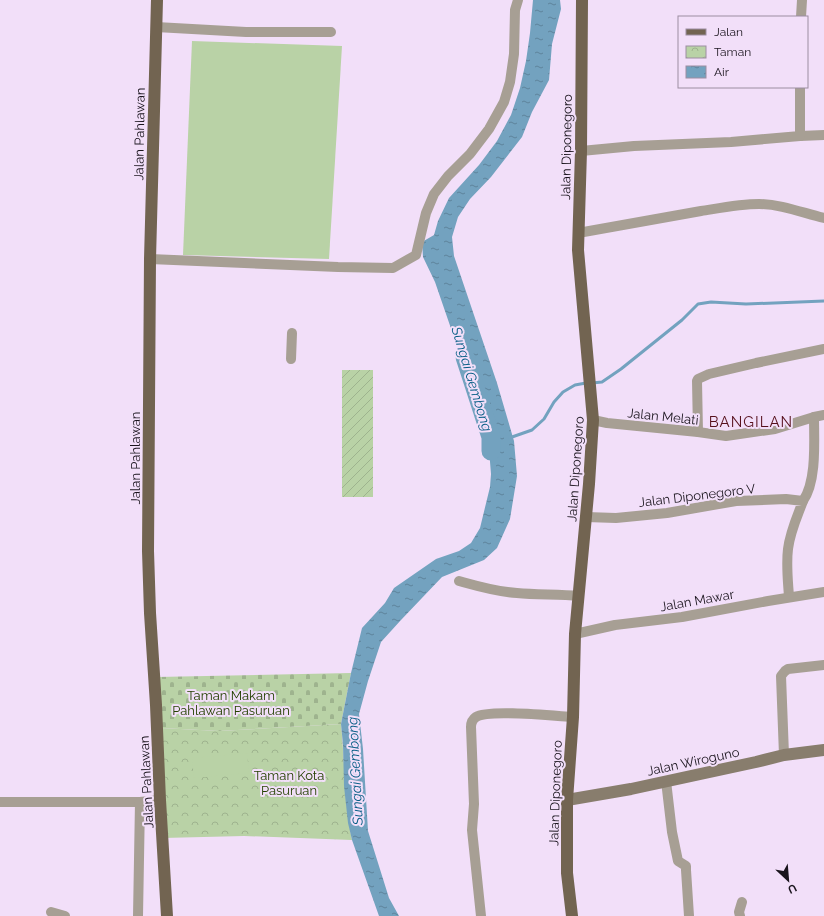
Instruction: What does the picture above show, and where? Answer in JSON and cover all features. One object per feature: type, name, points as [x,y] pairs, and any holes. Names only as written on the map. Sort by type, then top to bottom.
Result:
[{"type":"main road","name":"Jalan Pahlawan","points":[[157,0],[150,259],[148,583],[167,916]]},
{"type":"main road","name":"Jalan Diponegoro","points":[[572,916],[567,873],[567,800],[575,634],[589,484],[593,420],[578,250],[582,0]]},
{"type":"street","points":[[150,259],[393,268],[416,255],[426,213],[434,194],[448,176],[470,154],[489,129],[504,102],[510,82],[514,54],[515,10],[518,0]]},
{"type":"street","points":[[801,16],[802,0]]},
{"type":"street","points":[[156,27],[246,32],[330,32]]},
{"type":"street","points":[[800,88],[800,136]]},
{"type":"street","points":[[580,151],[634,146],[731,142],[824,135]]},
{"type":"street","points":[[578,232],[729,207],[758,204],[771,205],[824,218]]},
{"type":"street","points":[[291,359],[292,333]]},
{"type":"street","points":[[698,432],[697,381],[699,378],[709,374],[756,363],[824,349]]},
{"type":"street","points":[[789,597],[788,551],[797,513],[811,483],[819,416]]},
{"type":"street","name":"Jalan Melati","points":[[593,420],[726,436],[775,429],[819,416]]},
{"type":"street","name":"Jalan Diponegoro V","points":[[586,517],[616,518],[667,513],[736,502],[786,499],[801,505]]},
{"type":"street","points":[[459,581],[476,586],[516,593],[563,594],[579,596]]},
{"type":"street","name":"Jalan Mawar","points":[[575,634],[615,625],[682,617],[824,592]]},
{"type":"street","points":[[784,755],[782,673],[788,669],[824,665]]},
{"type":"street","points":[[481,916],[472,830],[474,804],[471,727],[473,720],[478,716],[489,714],[528,714],[572,717]]},
{"type":"street","name":"Jalan Wiroguno","points":[[567,800],[631,789],[784,755],[824,750]]},
{"type":"street","points":[[666,781],[672,832],[678,861],[684,865],[686,870],[689,916]]},
{"type":"street","points":[[0,802],[140,802],[160,800]]},
{"type":"street","points":[[138,916],[140,802]]},
{"type":"street","points":[[740,916],[742,902]]},
{"type":"street","points":[[51,912],[65,916]]},
{"type":"green space","points":[[192,41],[342,46],[329,259],[183,255]]},
{"type":"green space","points":[[342,370],[373,370],[373,497],[342,497]]},
{"type":"green space","name":"Taman Makam Pahlawan Pasuruan","points":[[351,673],[341,724],[219,731],[161,728],[157,677]]},
{"type":"green space","name":"Taman Kota Pasuruan","points":[[341,724],[346,797],[352,840],[244,836],[163,838],[161,728],[219,731]]},
{"type":"green space","points":[[247,753],[249,773],[194,778],[192,758]]},
{"type":"water","points":[[533,0],[560,0],[561,9],[552,44],[549,80],[532,112],[522,137],[491,177],[470,199],[458,217],[452,237],[454,256],[497,383],[514,441],[517,476],[510,519],[497,548],[484,560],[442,577],[381,642],[368,681],[359,714],[363,749],[368,831],[389,898],[399,916],[379,916],[352,840],[348,823],[344,786],[341,724],[362,628],[385,603],[394,588],[436,559],[459,551],[471,543],[480,528],[490,487],[491,474],[487,425],[476,389],[456,343],[435,282],[423,257],[422,242],[434,235],[438,221],[449,198],[479,165],[497,141],[511,115],[520,88],[526,61]]},
{"type":"waterway","points":[[592,383],[602,382],[621,369],[682,320],[698,304],[711,302],[746,304],[824,301]]},
{"type":"waterway","name":"Sungai Gembong","points":[[465,357],[491,437],[491,451]]},
{"type":"waterway","points":[[510,437],[532,430],[544,419],[554,402],[563,392],[575,385],[586,383]]},
{"type":"district","name":"BANGILAN","points":[[751,422]]}]
